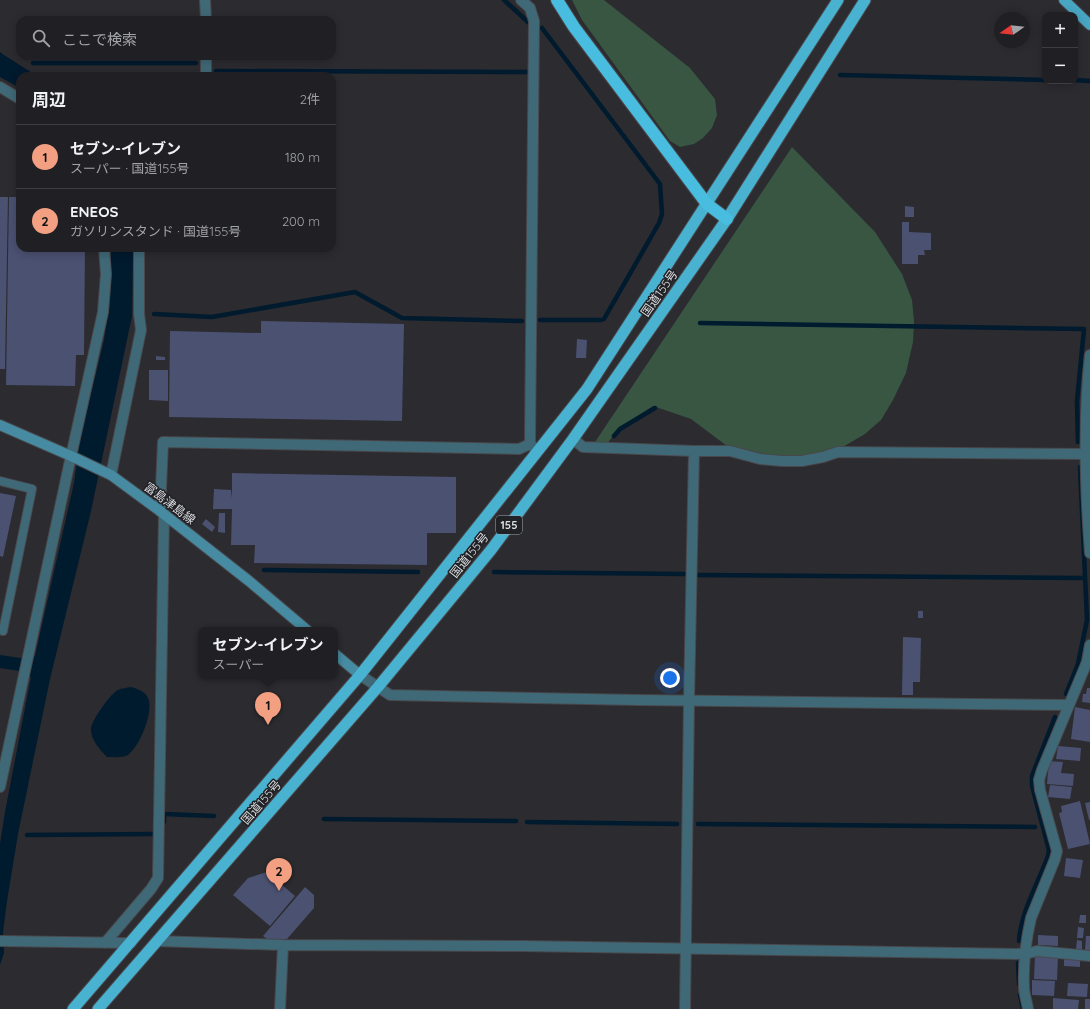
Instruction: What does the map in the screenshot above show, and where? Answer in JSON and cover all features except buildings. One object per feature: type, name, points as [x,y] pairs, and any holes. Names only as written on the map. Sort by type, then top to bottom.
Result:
[{"type":"highway","points":[[548,0],[574,27]]},
{"type":"highway","points":[[557,0],[574,27],[707,204],[727,218]]},
{"type":"highway","name":"国道155号","points":[[73,1009],[360,675],[534,447],[587,388],[838,0]]},
{"type":"highway","name":"国道155号","points":[[98,1009],[378,687],[490,550],[573,439],[727,218],[865,0]]},
{"type":"main road","points":[[1064,0],[1090,24]]},
{"type":"main road","name":"富島津島線","points":[[0,425],[111,475],[162,512],[249,581],[303,627]]},
{"type":"main road","points":[[338,657],[360,675]]},
{"type":"street","points":[[206,0],[206,16]]},
{"type":"street","points":[[105,943],[158,878],[163,442],[519,449],[534,447],[534,21],[530,8],[521,0]]},
{"type":"street","points":[[206,60],[206,72]]},
{"type":"street","points":[[0,87],[16,97]]},
{"type":"street","points":[[0,787],[103,312],[106,274],[104,252]]},
{"type":"street","points":[[111,475],[141,330],[139,314],[139,252]]},
{"type":"street","points":[[1090,355],[1086,390],[1086,454],[1090,553]]},
{"type":"street","points":[[573,439],[583,447],[694,451],[730,450],[760,459],[782,461],[802,461],[824,457],[838,452],[1086,454]]},
{"type":"street","points":[[685,1009],[694,451]]},
{"type":"street","points":[[1028,1009],[1024,988],[1025,954],[1031,918],[1055,859],[1056,851],[1040,790],[1039,780],[1068,705],[1088,662],[1090,645]]},
{"type":"street","points":[[360,675],[390,695],[1068,705]]},
{"type":"street","points":[[4,941],[131,943]]},
{"type":"street","points":[[157,941],[283,945],[1025,954],[1037,951],[1090,956]]},
{"type":"street","points":[[280,1009],[283,945]]},
{"type":"lane","points":[[0,481],[32,489],[3,631],[0,630]]},
{"type":"green space","points":[[572,0],[604,0],[690,68],[715,99],[717,115],[712,128],[703,138],[694,144],[680,147],[670,141],[582,20]]},
{"type":"green space","points":[[792,147],[875,232],[902,274],[912,300],[914,321],[913,342],[906,373],[893,400],[881,420],[865,434],[841,448],[794,457],[778,457],[727,446],[691,419],[653,406],[618,429],[607,444],[595,442]]},
{"type":"water","points":[[0,52],[31,72],[16,72],[16,86],[0,77]]},
{"type":"water","points":[[111,252],[133,252],[132,316],[91,511],[50,679],[18,834],[3,932],[4,953],[0,965],[0,844],[31,677],[20,671],[0,668],[0,655],[20,658],[35,656],[74,483],[80,439],[104,340],[110,299]]},
{"type":"water","points":[[131,687],[143,692],[148,698],[149,712],[145,728],[133,751],[128,755],[121,757],[107,757],[99,748],[92,736],[92,724],[102,707],[115,692],[120,689]]},
{"type":"waterway","points":[[504,0],[528,22]]},
{"type":"waterway","points":[[542,28],[660,184],[662,214],[659,223],[604,319]]},
{"type":"waterway","points":[[33,63],[196,63]]},
{"type":"waterway","points":[[216,71],[526,72]]},
{"type":"waterway","points":[[840,75],[1042,80]]},
{"type":"waterway","points":[[1078,80],[1090,81]]},
{"type":"waterway","points":[[154,314],[212,317],[355,292],[402,318],[522,321]]},
{"type":"waterway","points":[[540,320],[601,320]]},
{"type":"waterway","points":[[700,323],[1084,329],[1077,401],[1078,442]]},
{"type":"waterway","points":[[614,436],[620,429],[655,408]]},
{"type":"waterway","points":[[1066,694],[1078,664],[1087,620],[1080,467]]},
{"type":"waterway","points":[[264,570],[418,572]]},
{"type":"waterway","points":[[494,572],[684,574]]},
{"type":"waterway","points":[[698,575],[1082,578]]},
{"type":"waterway","points":[[1019,941],[1020,930],[1026,908],[1048,856],[1049,850],[1032,786],[1032,776],[1055,717]]},
{"type":"waterway","points":[[164,822],[164,814],[214,816]]},
{"type":"waterway","points":[[324,819],[516,821]]},
{"type":"waterway","points":[[527,822],[677,824]]},
{"type":"waterway","points":[[698,824],[1035,827]]},
{"type":"waterway","points":[[27,835],[154,834]]},
{"type":"waterway","points":[[1018,963],[1019,984]]},
{"type":"waterway","points":[[1020,995],[1023,1009]]},
{"type":"place","name":"セブン-イレブン","points":[[268,725]]},
{"type":"place","name":"ENEOS","points":[[279,891]]}]
